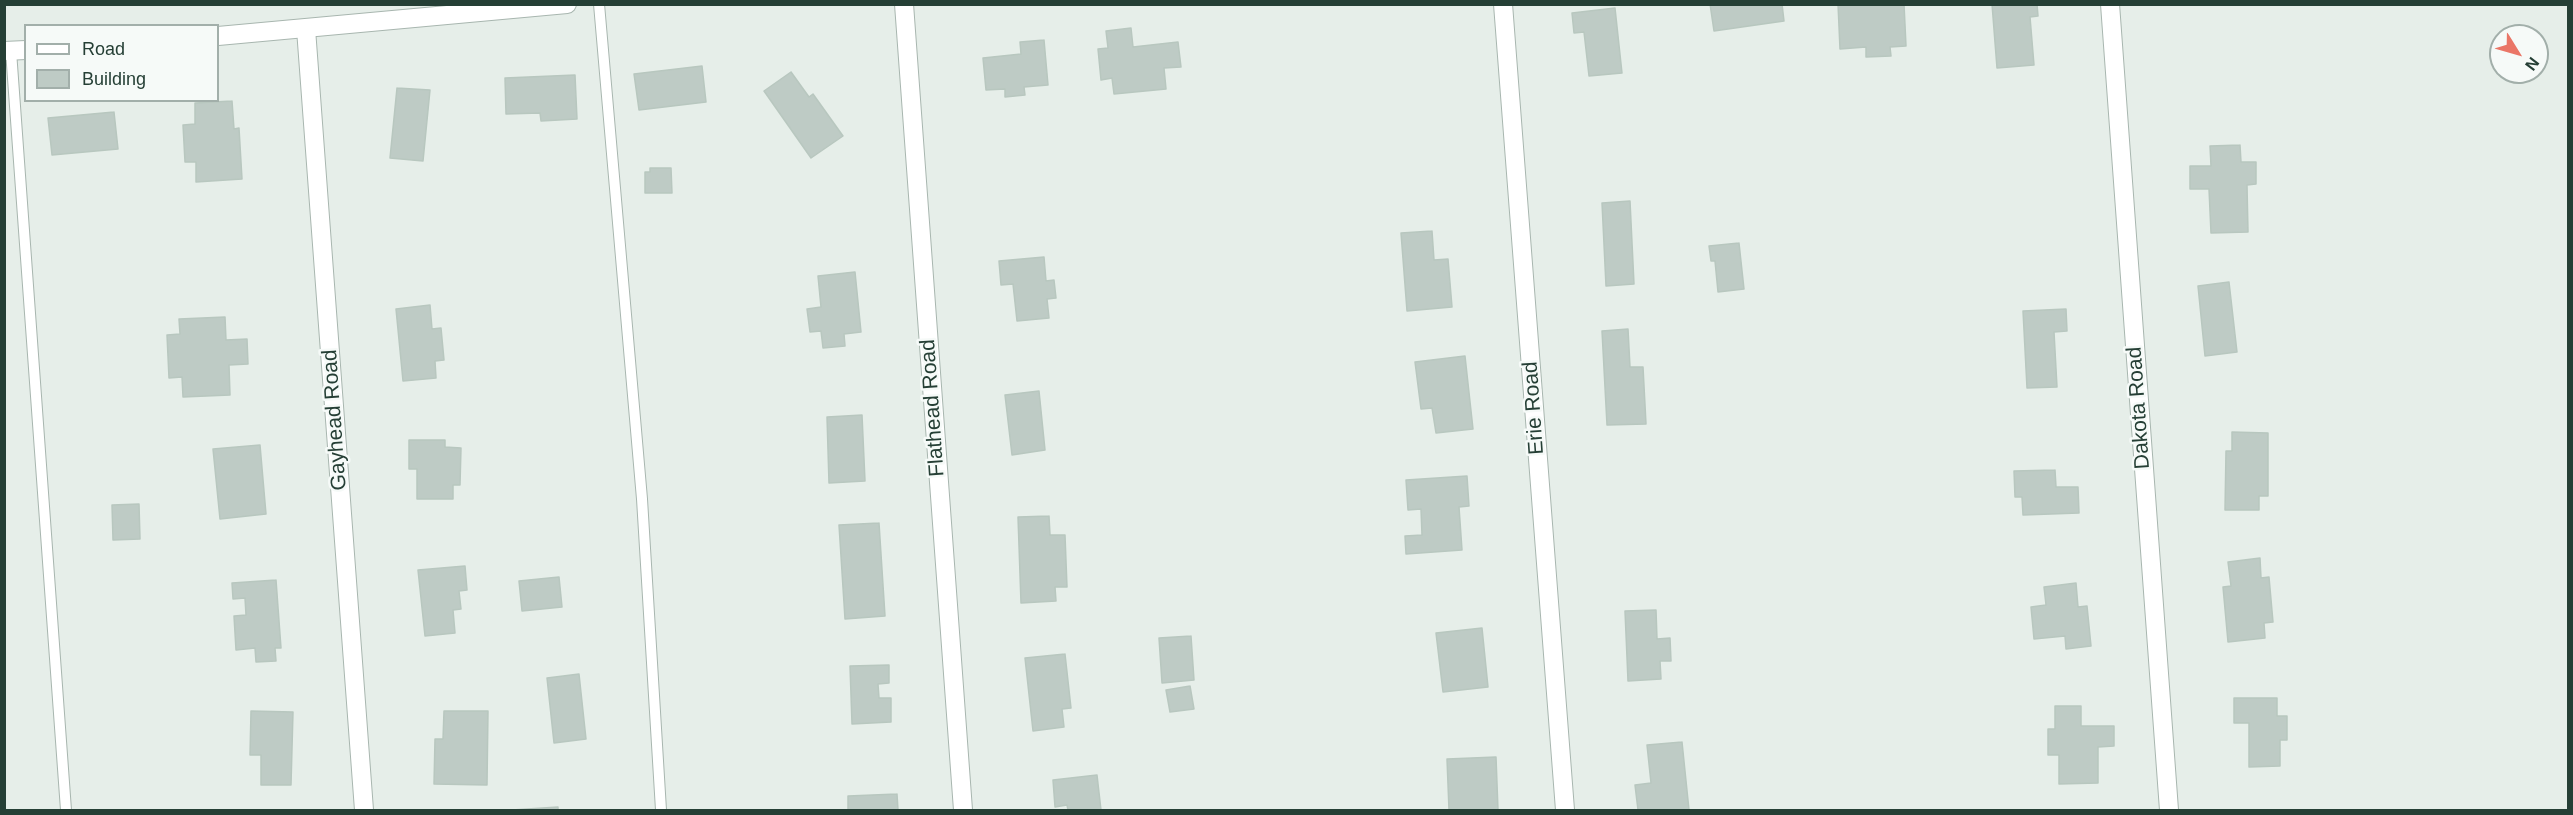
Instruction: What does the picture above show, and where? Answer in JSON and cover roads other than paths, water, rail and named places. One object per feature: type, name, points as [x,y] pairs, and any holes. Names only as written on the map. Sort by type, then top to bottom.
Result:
[{"type":"street","points":[[219,36],[567,4]]},
{"type":"street","name":"Flathead Road","points":[[904,4],[963,810]]},
{"type":"street","name":"Erie Road","points":[[1503,4],[1565,810]]},
{"type":"street","name":"Dakota Road","points":[[2109,4],[2169,810]]},
{"type":"street","name":"Gayhead Road","points":[[306,29],[364,810]]},
{"type":"lane","points":[[599,4],[642,499],[662,810]]},
{"type":"lane","points":[[14,51],[66,810]]}]
